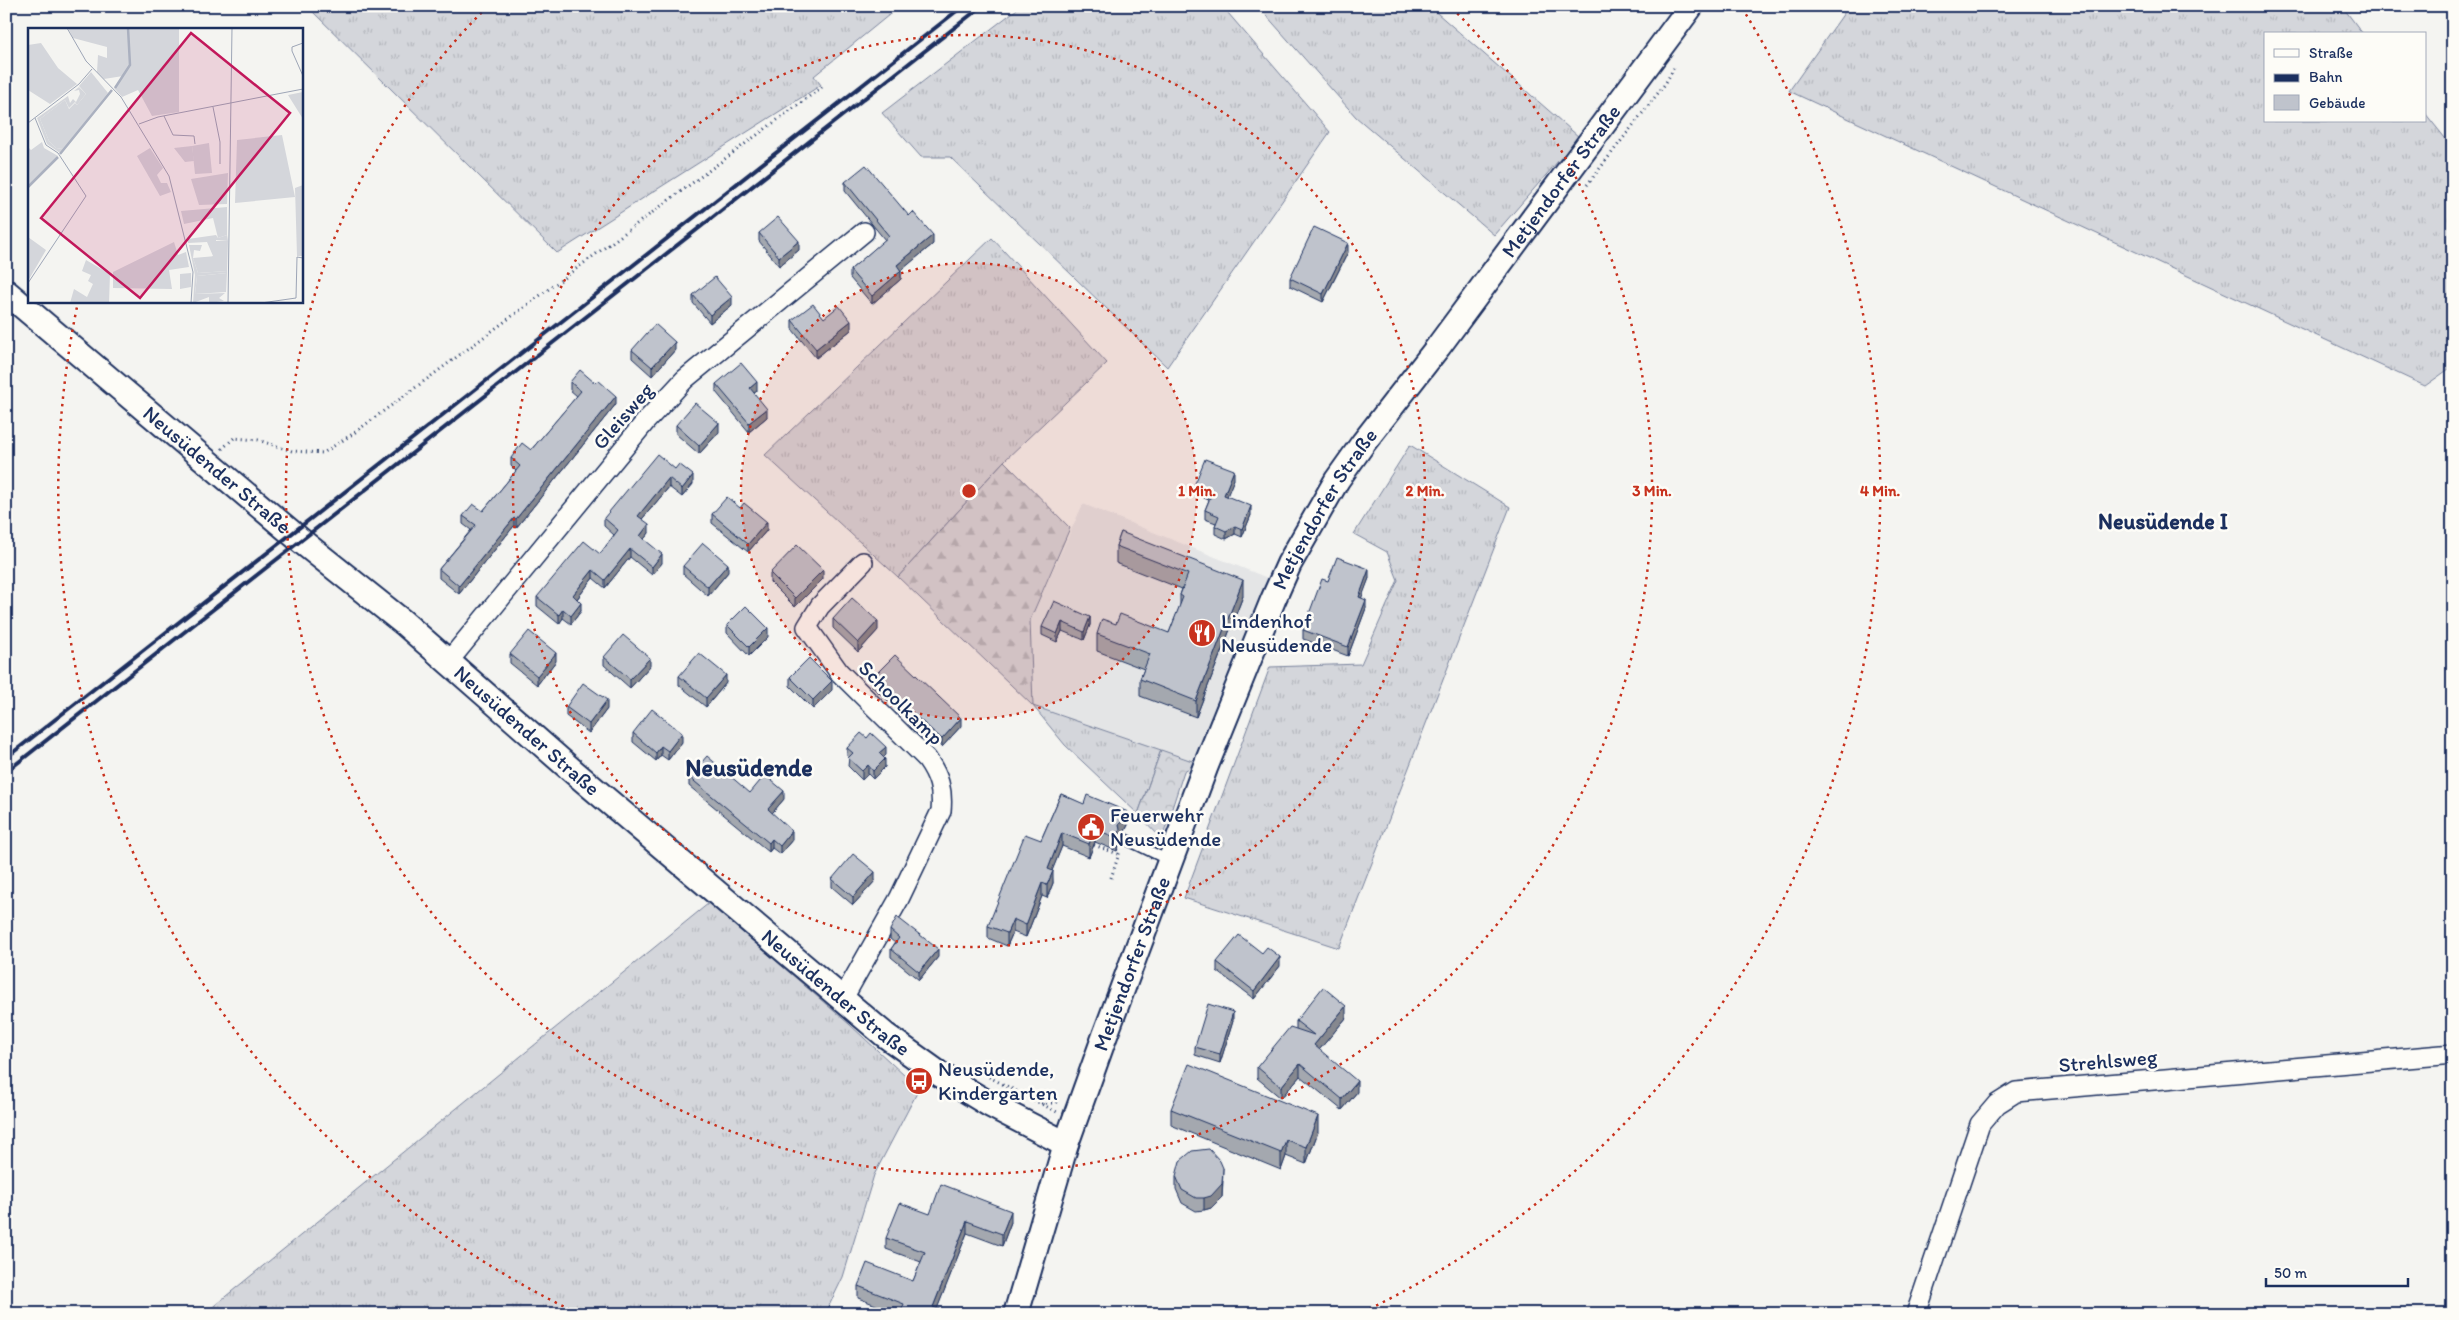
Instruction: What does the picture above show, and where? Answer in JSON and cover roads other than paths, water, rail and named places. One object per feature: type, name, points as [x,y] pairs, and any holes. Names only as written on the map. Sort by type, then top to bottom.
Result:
[{"type":"street","name":"Metjendorfer Straße","points":[[1016,1314],[1074,1120],[1170,861],[1273,600],[1309,527],[1337,480],[1691,6]]},
{"type":"street","name":"Gleisweg","points":[[448,662],[646,422],[685,378],[864,232]]},
{"type":"street","name":"Neusüdender Straße","points":[[6,292],[448,662],[575,773],[885,1035],[938,1073],[989,1104],[1066,1144]]},
{"type":"street","name":"Schoolkamp","points":[[842,1000],[899,899],[941,811],[942,799],[936,772],[927,759],[839,672],[807,627],[820,606],[863,562]]},
{"type":"street","name":"Strehlsweg","points":[[1916,1314],[1980,1124],[1997,1104],[2016,1092],[2453,1054]]},
{"type":"lane","points":[[1126,839],[1170,861]]},
{"type":"railway","points":[[6,758],[963,6]]},
{"type":"railway","points":[[6,772],[982,6]]},
{"type":"place","name":"Lindenhof Neusüdende","points":[[1202,633]]},
{"type":"place","name":"Feuerwehr Neusüdende","points":[[1091,827]]},
{"type":"place","name":"Neusüdende, Kindergarten","points":[[919,1081]]},
{"type":"district","name":"Neusüdende I","points":[[2163,521]]},
{"type":"district","name":"Neusüdende","points":[[749,768]]}]
